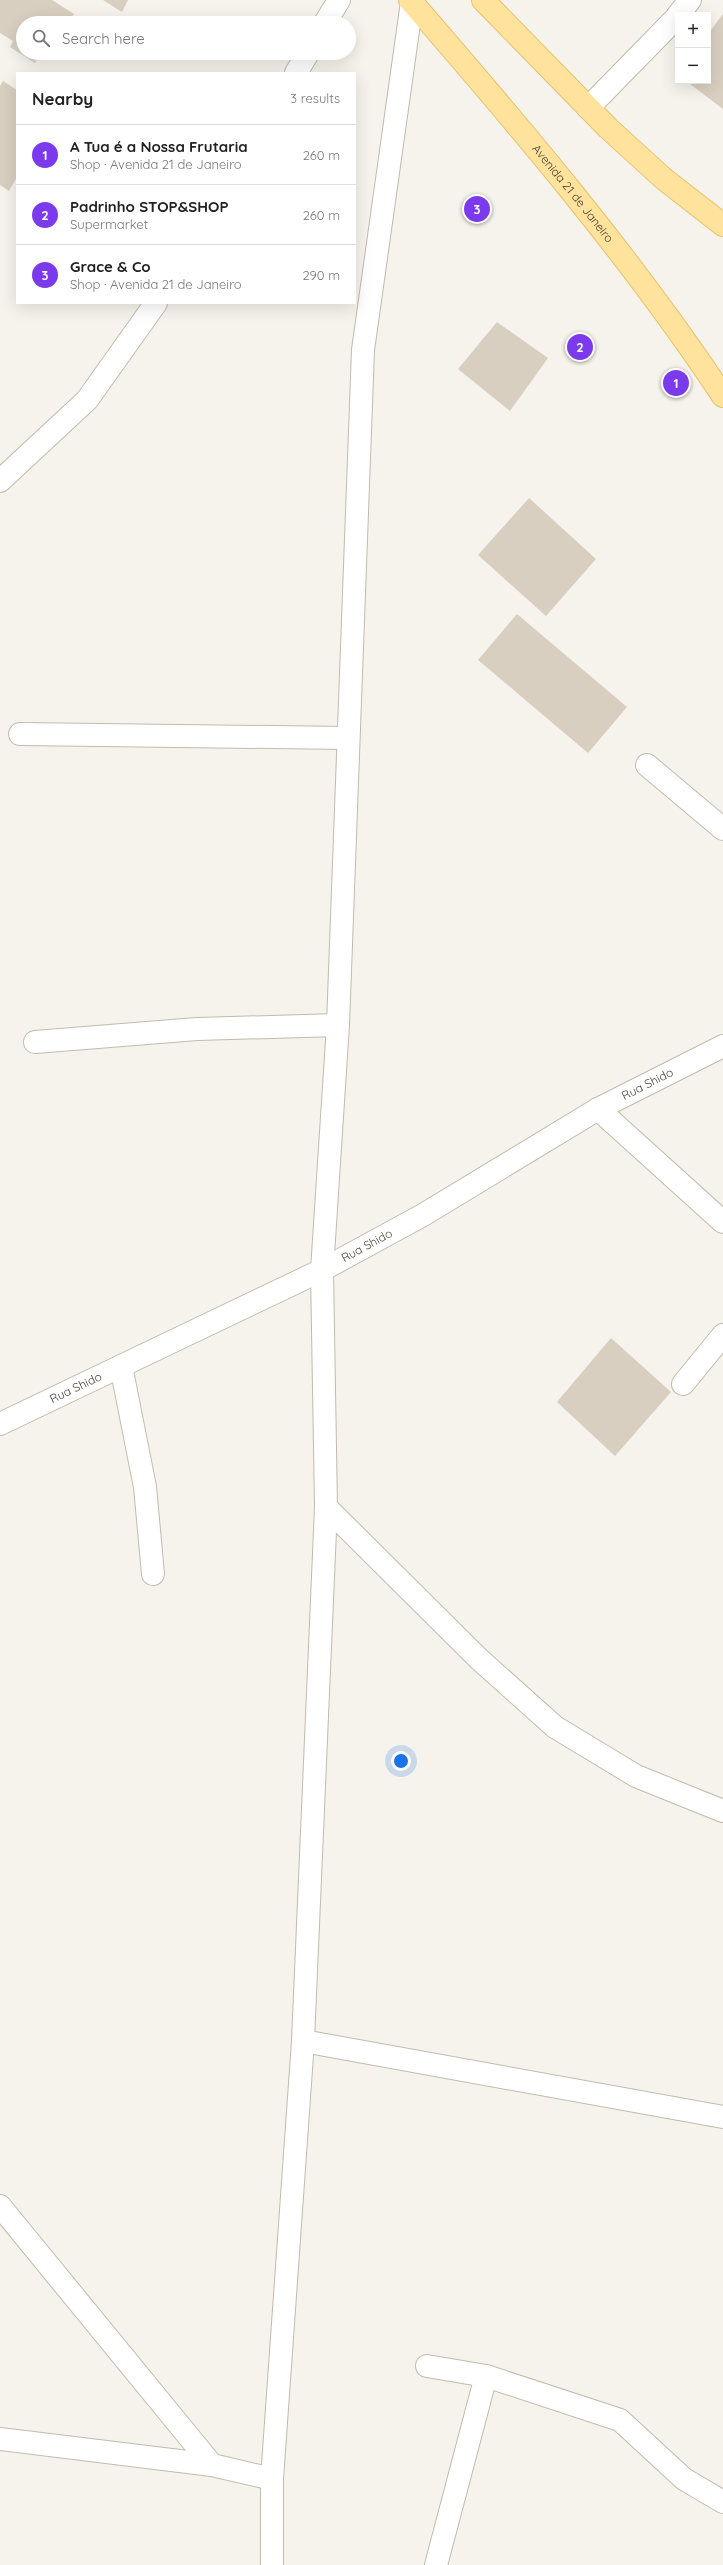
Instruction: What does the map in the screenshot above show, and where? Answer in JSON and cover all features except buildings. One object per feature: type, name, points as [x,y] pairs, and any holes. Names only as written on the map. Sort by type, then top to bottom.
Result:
[{"type":"main road","name":"Avenida 21 de Janeiro","points":[[411,1],[513,118],[693,350],[723,396]]},
{"type":"main road","points":[[485,1],[588,108],[664,179],[723,225]]},
{"type":"street","points":[[329,16],[339,0]]},
{"type":"street","points":[[680,12],[690,0]]},
{"type":"street","points":[[272,2565],[272,2479],[303,2041],[326,1507],[322,1270],[338,1025],[347,738],[363,350],[411,1]]},
{"type":"street","points":[[588,108],[675,18]]},
{"type":"street","points":[[297,72],[304,60]]},
{"type":"street","points":[[0,481],[87,400],[155,304]]},
{"type":"street","points":[[20,734],[347,738]]},
{"type":"street","points":[[647,765],[723,829]]},
{"type":"street","points":[[36,1042],[197,1030],[338,1025]]},
{"type":"street","name":"Rua Shido","points":[[0,1424],[322,1270],[423,1215],[598,1109],[723,1046]]},
{"type":"street","points":[[598,1109],[723,1222]]},
{"type":"street","points":[[683,1384],[723,1335]]},
{"type":"street","points":[[121,1366],[145,1487],[153,1574]]},
{"type":"street","points":[[326,1507],[479,1659],[556,1727],[636,1776],[723,1811]]},
{"type":"street","points":[[303,2041],[723,2117]]},
{"type":"street","points":[[0,2206],[212,2465]]},
{"type":"street","points":[[427,2366],[486,2376],[620,2420],[684,2479],[723,2502]]},
{"type":"street","points":[[436,2565],[486,2376]]},
{"type":"street","points":[[0,2439],[212,2465],[272,2479]]},
{"type":"place","name":"Grace & Co","points":[[477,209]]},
{"type":"place","name":"Padrinho STOP&SHOP","points":[[580,347]]},
{"type":"place","name":"A Tua é a Nossa Frutaria","points":[[676,383]]}]
